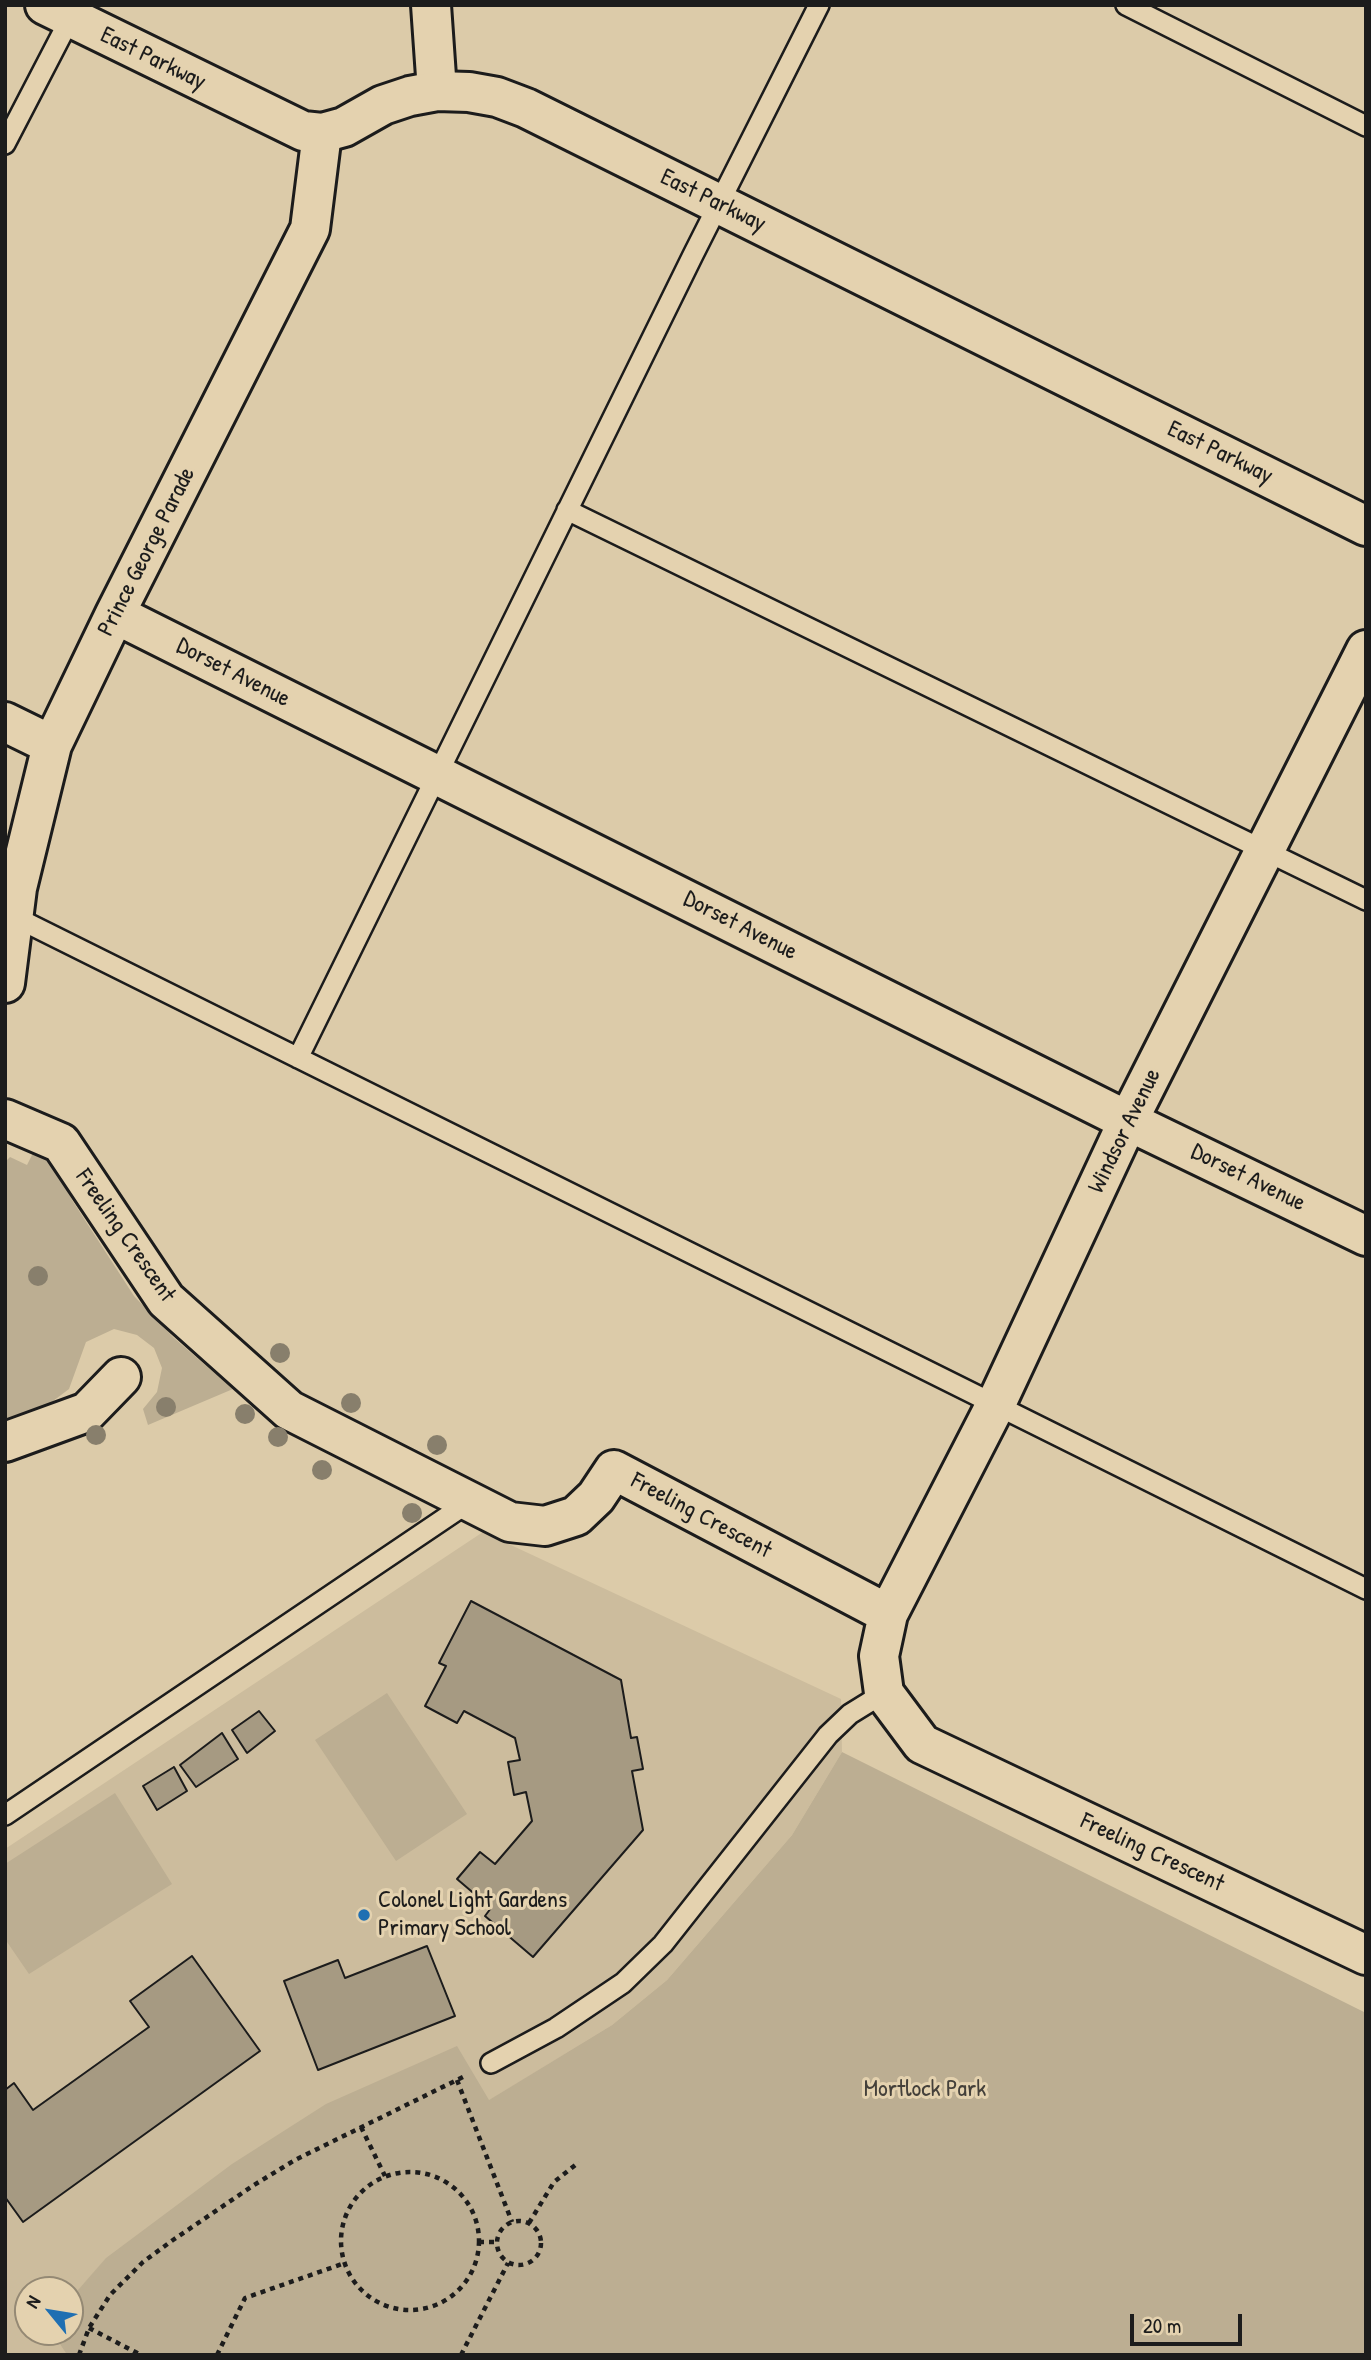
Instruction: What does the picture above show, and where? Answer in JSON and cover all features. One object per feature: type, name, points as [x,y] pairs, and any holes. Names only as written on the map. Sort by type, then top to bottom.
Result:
[{"type":"street","points":[[431,5],[437,91]]},
{"type":"street","name":"East Parkway","points":[[64,9],[303,131],[321,133],[344,127],[383,104],[437,91],[469,92],[497,97],[526,108],[1366,526]]},
{"type":"street","name":"Prince George Parade","points":[[5,983],[17,888],[51,745],[310,229],[321,133]]},
{"type":"street","name":"Dorset Avenue","points":[[115,614],[1128,1121],[1366,1236]]},
{"type":"street","name":"Windsor Avenue","points":[[888,1614],[995,1406],[1128,1121],[1366,650]]},
{"type":"street","points":[[5,722],[51,745]]},
{"type":"street","name":"Freeling Crescent","points":[[5,1118],[61,1143],[166,1300],[289,1410],[510,1522],[545,1526],[576,1516],[596,1497],[614,1471],[888,1614],[878,1656],[884,1693],[922,1744],[1366,1955]]},
{"type":"street","points":[[5,1442],[87,1412],[121,1377]]},
{"type":"lane","points":[[298,1058],[819,5]]},
{"type":"lane","points":[[1126,5],[1366,126]]},
{"type":"lane","points":[[5,144],[64,9]]},
{"type":"lane","points":[[567,510],[1366,900]]},
{"type":"lane","points":[[13,916],[1366,1589]]},
{"type":"lane","points":[[5,1815],[469,1502]]},
{"type":"lane","points":[[491,2063],[556,2028],[622,1983],[639,1968],[663,1944],[828,1735],[850,1714],[884,1693]]},
{"type":"path","points":[[79,2355],[89,2328],[110,2294],[143,2262],[295,2160],[491,2063]]},
{"type":"path","points":[[457,2080],[512,2222]]},
{"type":"path","points":[[361,2127],[385,2176]]},
{"type":"path","points":[[529,2223],[554,2182],[579,2162]]},
{"type":"path","points":[[411,2171],[433,2175],[453,2186],[468,2202],[477,2223],[479,2242],[474,2267],[462,2287],[444,2301],[422,2309],[398,2309],[376,2302],[358,2287],[345,2268],[341,2245],[344,2221],[353,2201],[369,2185],[385,2176],[411,2171]]},
{"type":"path","points":[[512,2222],[529,2223],[538,2230],[541,2237],[540,2252],[536,2259],[522,2266],[508,2263],[498,2251],[500,2230],[512,2222]]},
{"type":"path","points":[[479,2242],[497,2242]]},
{"type":"path","points":[[217,2355],[245,2298],[345,2263]]},
{"type":"path","points":[[461,2355],[508,2263]]},
{"type":"path","points":[[89,2328],[141,2355]]},
{"type":"shaded area","name":"Colonel Light Gardens Primary School","points":[[483,1532],[841,1699],[842,1752],[792,1835],[667,1980],[612,2025],[488,2101],[107,2258],[84,2283],[84,2276],[14,2276],[14,2346],[61,2346],[67,2355],[5,2355],[5,1849]]},
{"type":"green space","points":[[37,1145],[52,1159],[72,1200],[134,1296],[174,1338],[233,1389],[148,1425],[143,1409],[157,1392],[162,1368],[154,1348],[137,1335],[114,1329],[86,1342],[69,1389],[49,1404],[5,1420],[5,1162],[10,1157],[27,1165]]},
{"type":"green space","points":[[387,1693],[467,1814],[396,1861],[315,1740]]},
{"type":"green space","name":"Mortlock Park","points":[[842,1752],[1366,2013],[1366,2355],[67,2355],[61,2346],[84,2346],[84,2283],[106,2258],[232,2164],[326,2104],[457,2046],[489,2100],[612,2025],[667,1980],[792,1835]]},
{"type":"green space","points":[[115,1793],[172,1884],[29,1974],[5,1939],[5,1864]]},
{"type":"building","points":[[471,1601],[621,1680],[631,1738],[637,1737],[643,1769],[632,1771],[643,1830],[533,1957],[485,1916],[491,1908],[457,1879],[480,1852],[495,1864],[532,1821],[526,1792],[514,1795],[508,1762],[520,1760],[515,1738],[464,1711],[457,1723],[425,1706],[446,1666],[439,1663]]},
{"type":"building","points":[[259,1711],[275,1731],[247,1753],[232,1730]]},
{"type":"building","points":[[222,1733],[238,1759],[196,1787],[180,1765]]},
{"type":"building","points":[[174,1767],[187,1791],[157,1810],[143,1786]]},
{"type":"building","points":[[427,1946],[455,2016],[318,2070],[284,1981],[338,1960],[345,1978]]},
{"type":"building","points":[[192,1956],[260,2051],[23,2222],[5,2197],[5,2090],[14,2083],[33,2110],[149,2027],[130,2001]]},
{"type":"place","name":"Colonel Light Gardens Primary School","points":[[364,1915]]}]
